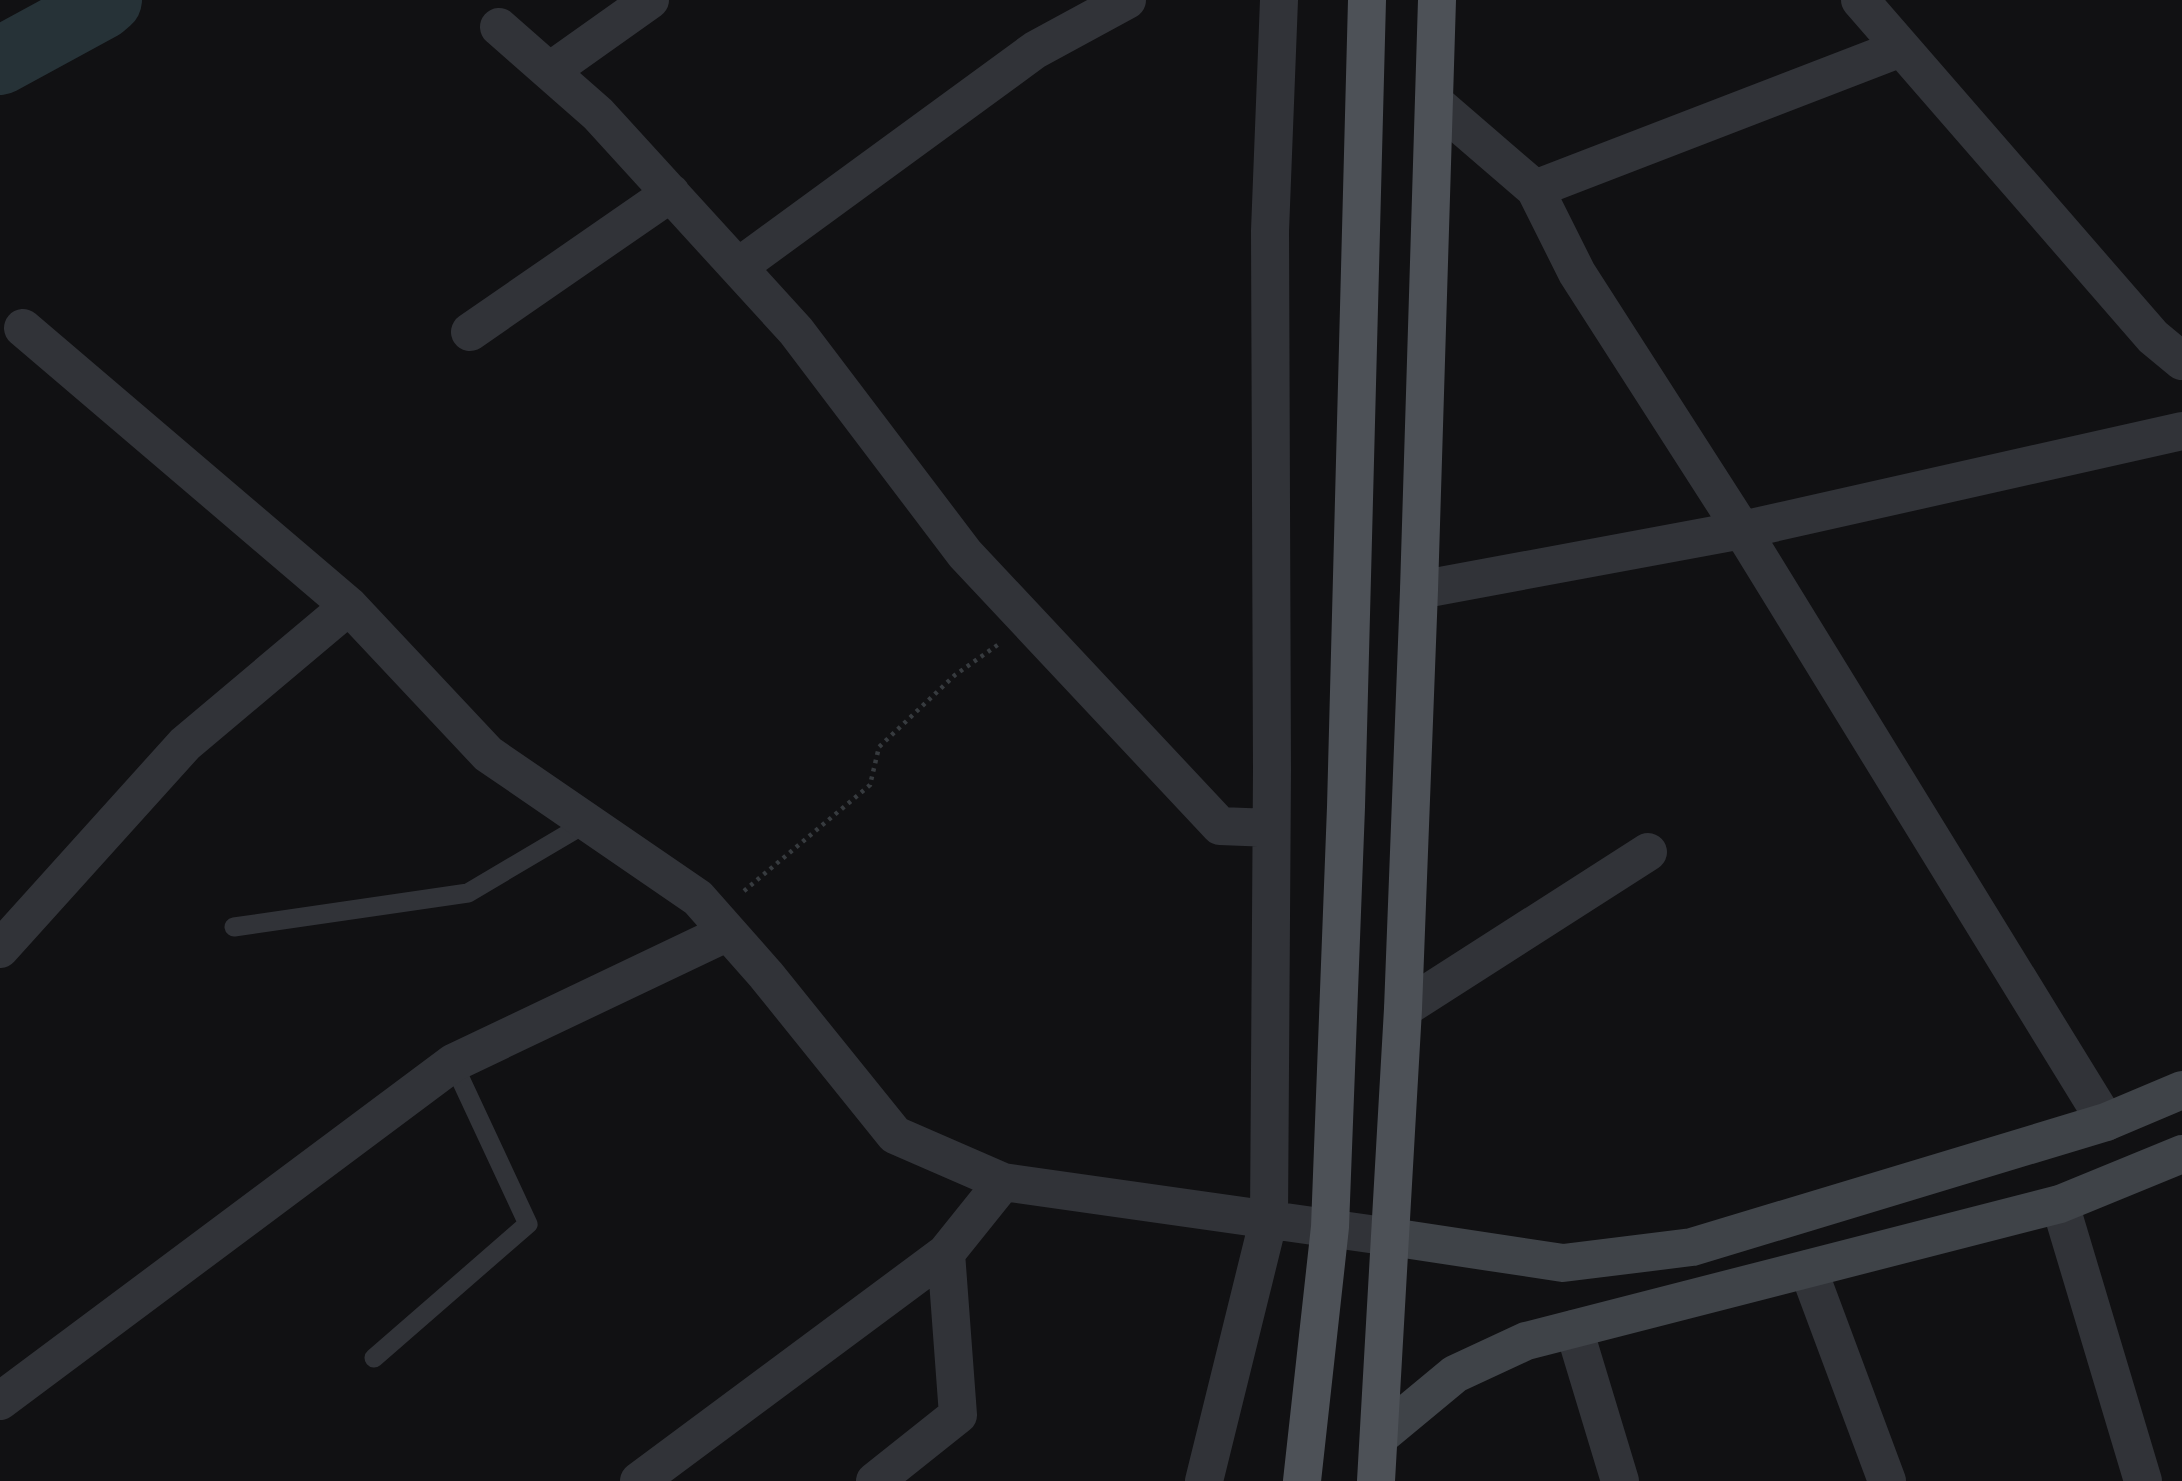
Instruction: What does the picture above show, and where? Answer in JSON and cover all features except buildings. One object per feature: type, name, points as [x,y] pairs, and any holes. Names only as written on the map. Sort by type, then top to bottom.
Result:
[{"type":"main road","points":[[1302,1481],[1330,1227],[1346,807],[1367,0]]},
{"type":"main road","points":[[1376,1481],[1403,1009],[1437,0]]},
{"type":"street","points":[[550,71],[650,0]]},
{"type":"street","points":[[738,267],[1035,50],[1126,0]]},
{"type":"street","points":[[1204,1481],[1269,1218],[1270,231],[1279,0]]},
{"type":"street","points":[[1860,0],[2153,337],[2182,361]]},
{"type":"street","points":[[499,27],[598,114],[796,331],[965,554],[1220,826],[1271,828]]},
{"type":"street","points":[[1535,189],[1901,48]]},
{"type":"street","points":[[1434,102],[1535,189],[1577,273],[1742,530],[2106,1122]]},
{"type":"street","points":[[470,332],[671,193]]},
{"type":"street","points":[[23,328],[349,607],[488,754],[698,898],[766,975],[895,1135],[1003,1182],[1269,1218],[1563,1263],[1692,1247],[2106,1122],[2182,1090]]},
{"type":"street","points":[[1419,590],[1742,530],[2182,431]]},
{"type":"street","points":[[2,943],[185,744],[349,607]]},
{"type":"street","points":[[1403,1009],[1648,852]]},
{"type":"street","points":[[0,1401],[453,1063],[721,924]]},
{"type":"street","points":[[1379,1437],[1455,1374],[1526,1341],[2060,1204],[2182,1154]]},
{"type":"street","points":[[639,1481],[946,1253],[1003,1182]]},
{"type":"street","points":[[2060,1204],[2143,1481]]},
{"type":"street","points":[[875,1481],[958,1415],[946,1253]]},
{"type":"street","points":[[1808,1269],[1887,1481]]},
{"type":"street","points":[[1574,1329],[1620,1481]]},
{"type":"lane","points":[[234,927],[468,893],[588,822]]},
{"type":"lane","points":[[374,1358],[528,1224],[453,1063]]},
{"type":"path","points":[[721,924],[870,785],[879,747],[956,675],[1030,623]]},
{"type":"waterway","points":[[0,61],[108,0]]}]
